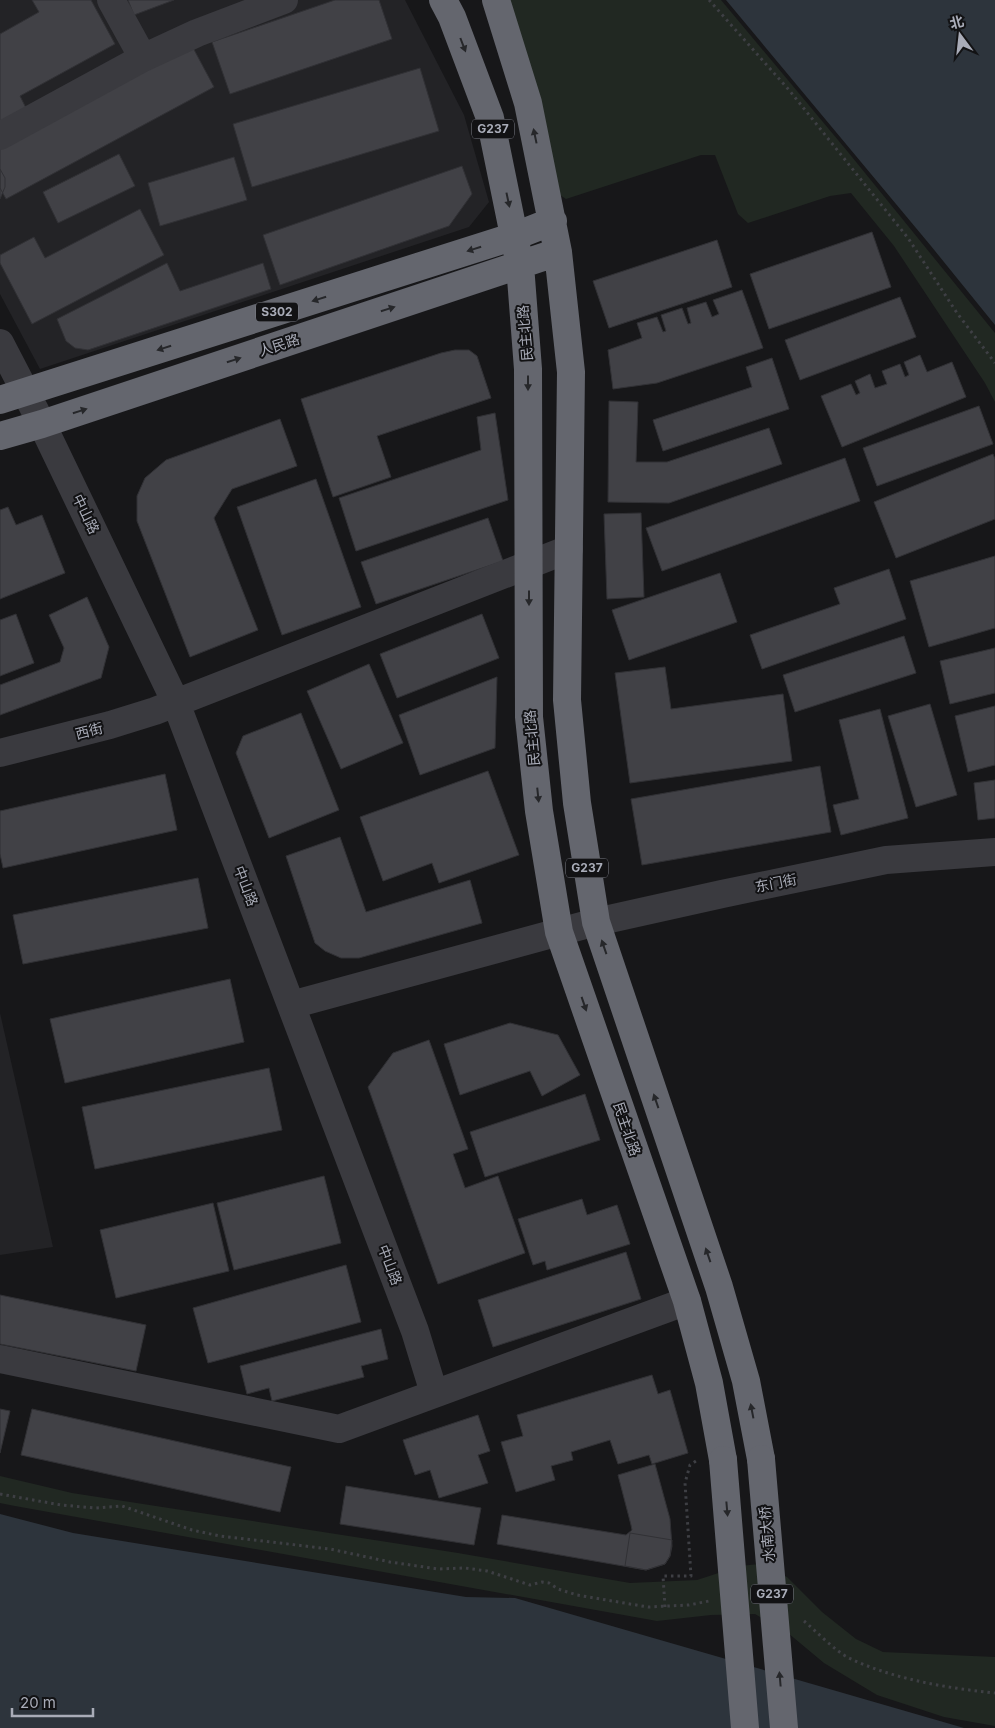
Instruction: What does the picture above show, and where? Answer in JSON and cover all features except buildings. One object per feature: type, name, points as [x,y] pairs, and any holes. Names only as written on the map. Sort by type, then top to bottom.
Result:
[{"type":"highway","name":"民主北路","points":[[443,0],[452,17],[490,118],[520,265],[528,369],[529,717],[539,811],[559,932],[686,1301],[710,1383],[723,1460],[745,1728]]},
{"type":"highway","name":"G237","points":[[496,0],[528,103],[558,252],[571,372],[567,700],[577,803],[596,922]]},
{"type":"highway","name":"S302","points":[[0,400],[515,236],[553,221]]},
{"type":"highway","name":"人民路","points":[[0,436],[42,424],[558,252]]},
{"type":"highway","name":"水南大桥","points":[[596,922],[719,1286],[746,1381],[761,1459],[784,1728]]},
{"type":"street","points":[[111,0],[143,58]]},
{"type":"street","points":[[0,136],[143,58],[197,33],[284,0]]},
{"type":"street","name":"中山路","points":[[0,343],[27,392],[176,702],[415,1331],[434,1393]]},
{"type":"street","name":"西街","points":[[0,753],[110,725],[176,702],[569,549]]},
{"type":"street","name":"东门街","points":[[291,1005],[596,922],[722,894],[886,860],[995,852]]},
{"type":"street","points":[[0,1359],[338,1429],[686,1301]]},
{"type":"path","points":[[709,0],[789,90],[908,238],[958,313],[995,363]]},
{"type":"path","points":[[665,1607],[663,1576],[691,1576],[685,1484]]},
{"type":"path","points":[[0,1494],[61,1505],[94,1508],[122,1506],[192,1530],[220,1536],[330,1549],[390,1562],[438,1568],[465,1568],[487,1571],[530,1585],[542,1582],[549,1583],[558,1589],[577,1595],[648,1607],[689,1605],[712,1600]]},
{"type":"path","points":[[803,1620],[847,1657],[891,1674],[925,1683],[995,1693]]},
{"type":"shaded area","points":[[0,0],[405,0],[464,115],[489,202],[469,227],[40,369],[0,294]]},
{"type":"shaded area","points":[[509,0],[721,0],[995,333],[995,402],[985,383],[894,246],[851,193],[830,196],[748,223],[738,214],[715,155],[701,155],[566,199],[557,193]]},
{"type":"shaded area","points":[[726,0],[995,0],[995,325],[931,246]]},
{"type":"shaded area","points":[[0,1013],[53,1247],[0,1255]]},
{"type":"shaded area","points":[[0,1476],[72,1493],[458,1553],[630,1583],[697,1580],[740,1566],[759,1564],[787,1577],[822,1612],[856,1639],[883,1652],[995,1657],[995,1726],[944,1717],[877,1695],[824,1663],[788,1633],[755,1614],[711,1615],[657,1621],[15,1506],[0,1503]]},
{"type":"shaded area","points":[[0,1514],[73,1533],[466,1597],[515,1598],[964,1728],[0,1728]]}]
